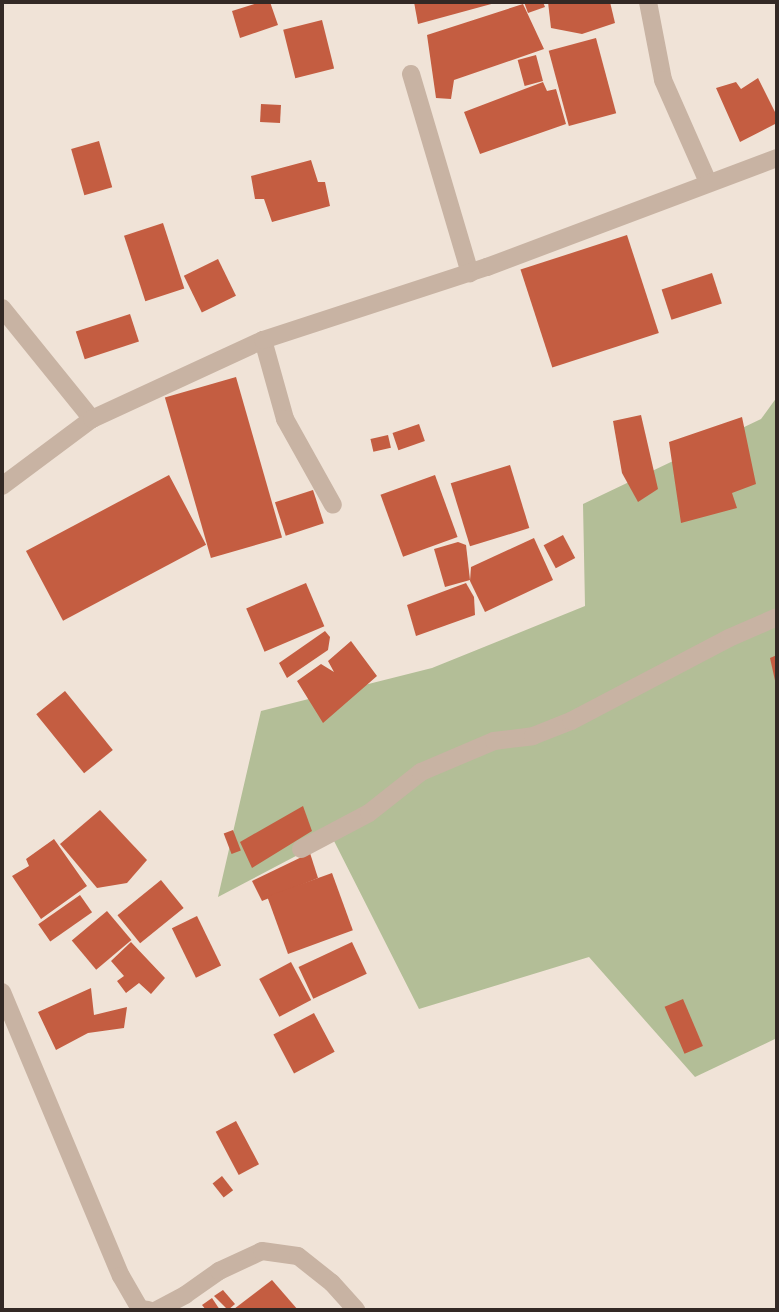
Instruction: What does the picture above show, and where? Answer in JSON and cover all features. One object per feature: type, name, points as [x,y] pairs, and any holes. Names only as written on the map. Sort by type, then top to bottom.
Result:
[{"type":"street","points":[[648,2],[663,80],[708,182]]},
{"type":"street","points":[[411,74],[471,273]]},
{"type":"street","points":[[2,486],[92,419],[263,340],[471,273],[777,158]]},
{"type":"street","points":[[2,309],[92,419]]},
{"type":"street","points":[[263,340],[285,419],[333,505]]},
{"type":"street","points":[[301,849],[369,813],[421,772],[494,741],[533,736],[572,721],[729,638],[777,617]]},
{"type":"street","points":[[2,992],[121,1276],[140,1309],[148,1310]]},
{"type":"street","points":[[157,1310],[185,1295],[219,1271],[262,1251],[298,1256],[332,1283],[356,1310]]},
{"type":"green space","points":[[777,397],[777,1038],[695,1077],[589,957],[419,1009],[332,837],[218,897],[261,711],[432,668],[585,606],[583,504],[761,419]]},
{"type":"building","points":[[270,2],[278,25],[240,38],[232,11]]},
{"type":"building","points":[[414,2],[495,2],[495,3],[418,24]]},
{"type":"building","points":[[524,2],[543,2],[545,7],[528,13]]},
{"type":"building","points":[[548,2],[610,2],[615,23],[582,34],[551,28]]},
{"type":"building","points":[[523,4],[544,49],[454,80],[451,99],[436,98],[427,35]]},
{"type":"building","points":[[322,20],[334,69],[295,78],[283,30]]},
{"type":"building","points":[[596,38],[616,113],[569,126],[549,51]]},
{"type":"building","points":[[536,55],[543,81],[525,86],[518,60]]},
{"type":"building","points":[[758,78],[777,116],[777,123],[740,142],[716,88],[736,82],[741,89]]},
{"type":"building","points":[[543,82],[547,91],[556,89],[566,124],[480,154],[464,112]]},
{"type":"building","points":[[261,104],[281,105],[280,123],[260,122]]},
{"type":"building","points":[[99,141],[112,187],[84,195],[71,149]]},
{"type":"building","points":[[311,160],[318,182],[325,182],[330,206],[272,222],[264,199],[255,199],[251,176]]},
{"type":"building","points":[[163,223],[184,289],[145,301],[124,236]]},
{"type":"building","points":[[627,235],[659,333],[552,368],[520,270]]},
{"type":"building","points":[[218,259],[236,296],[202,313],[184,276]]},
{"type":"building","points":[[712,273],[722,303],[671,320],[662,289]]},
{"type":"building","points":[[130,314],[139,342],[85,359],[76,332]]},
{"type":"building","points":[[236,377],[282,538],[211,558],[165,397]]},
{"type":"building","points":[[641,415],[658,489],[638,502],[622,473],[613,421]]},
{"type":"building","points":[[742,417],[756,484],[732,493],[737,508],[681,523],[669,442]]},
{"type":"building","points":[[419,424],[425,441],[398,450],[393,433]]},
{"type":"building","points":[[388,435],[391,448],[373,452],[370,439]]},
{"type":"building","points":[[510,465],[529,528],[470,546],[451,483]]},
{"type":"building","points":[[169,475],[206,545],[63,621],[26,551]]},
{"type":"building","points":[[435,475],[458,537],[403,557],[380,495]]},
{"type":"building","points":[[313,490],[324,523],[286,536],[275,502]]},
{"type":"building","points":[[563,535],[575,558],[556,568],[544,545]]},
{"type":"building","points":[[534,538],[553,580],[485,612],[470,581],[471,567]]},
{"type":"building","points":[[458,542],[466,545],[470,580],[445,587],[434,549]]},
{"type":"building","points":[[306,583],[324,626],[265,652],[246,608]]},
{"type":"building","points":[[466,583],[474,597],[475,615],[416,636],[407,605]]},
{"type":"building","points":[[325,631],[330,637],[328,650],[287,678],[279,663]]},
{"type":"building","points":[[351,641],[377,676],[323,723],[297,681],[321,664],[334,672],[328,661]]},
{"type":"building","points":[[777,655],[777,685],[776,685],[770,658]]},
{"type":"building","points":[[65,691],[113,750],[84,773],[36,714]]},
{"type":"building","points":[[303,806],[312,831],[252,868],[240,842]]},
{"type":"building","points":[[100,810],[147,860],[127,883],[97,888],[60,844]]},
{"type":"building","points":[[233,830],[241,851],[232,854],[224,834]]},
{"type":"building","points":[[54,839],[87,886],[41,919],[12,876],[29,866],[26,859]]},
{"type":"building","points":[[310,853],[318,878],[262,901],[252,881]]},
{"type":"building","points":[[332,873],[353,930],[288,954],[267,897]]},
{"type":"building","points":[[161,880],[184,908],[140,943],[117,915]]},
{"type":"building","points":[[80,895],[92,912],[50,941],[38,924]]},
{"type":"building","points":[[107,911],[131,940],[96,970],[72,941]]},
{"type":"building","points":[[197,916],[221,965],[196,978],[172,928]]},
{"type":"building","points":[[131,942],[165,978],[151,994],[139,983],[126,993],[117,981],[124,976],[111,961]]},
{"type":"building","points":[[352,942],[367,974],[313,999],[299,967]]},
{"type":"building","points":[[291,962],[311,1000],[279,1017],[259,979]]},
{"type":"building","points":[[91,988],[94,1015],[127,1007],[124,1028],[88,1033],[56,1050],[38,1012]]},
{"type":"building","points":[[683,999],[703,1046],[685,1054],[665,1007]]},
{"type":"building","points":[[314,1013],[335,1052],[294,1073],[273,1035]]},
{"type":"building","points":[[236,1121],[259,1164],[239,1175],[216,1132]]},
{"type":"building","points":[[222,1176],[233,1190],[224,1198],[213,1183]]},
{"type":"building","points":[[272,1280],[298,1310],[234,1309]]},
{"type":"building","points":[[223,1290],[235,1304],[228,1310],[214,1296]]},
{"type":"building","points":[[212,1298],[220,1310],[206,1310],[202,1305]]}]
